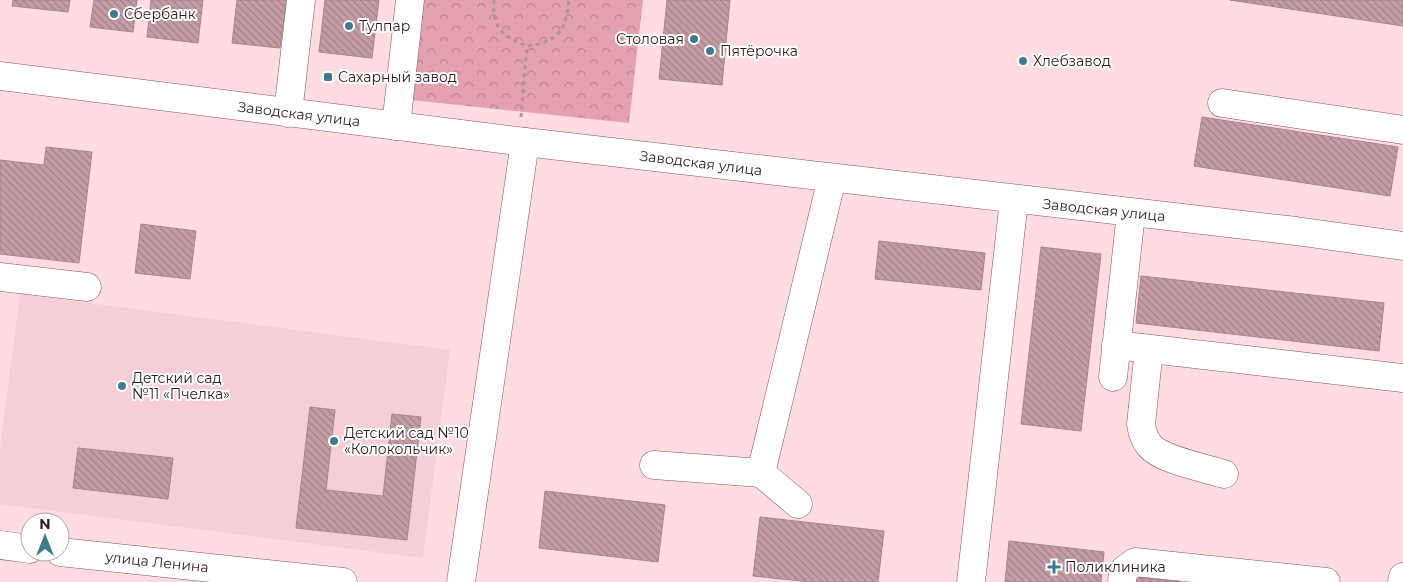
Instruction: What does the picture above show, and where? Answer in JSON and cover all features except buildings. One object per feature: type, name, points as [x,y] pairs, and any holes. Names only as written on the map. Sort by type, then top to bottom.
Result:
[{"type":"street","points":[[288,113],[301,0]]},
{"type":"street","points":[[396,126],[410,0]]},
{"type":"street","name":"Заводская улица","points":[[0,76],[522,142],[1403,246]]},
{"type":"street","points":[[1222,103],[1403,130]]},
{"type":"street","points":[[461,582],[522,142]]},
{"type":"street","points":[[761,473],[832,178]]},
{"type":"street","points":[[971,582],[1014,200]]},
{"type":"street","points":[[1113,377],[1131,213]]},
{"type":"street","points":[[0,277],[87,287]]},
{"type":"street","points":[[1116,345],[1403,377]]},
{"type":"street","points":[[1149,349],[1141,424],[1143,435],[1150,446],[1160,454],[1224,474]]},
{"type":"street","points":[[654,465],[761,473],[798,504]]},
{"type":"street","points":[[0,545],[20,547]]},
{"type":"street","name":"улица Ленина","points":[[70,553],[342,582]]},
{"type":"street","points":[[1122,582],[1123,571],[1135,562],[1326,582]]},
{"type":"street","points":[[1402,582],[1403,577]]},
{"type":"path","points":[[494,0],[493,15],[500,30],[511,40],[527,46],[543,44],[556,36],[566,22],[569,0]]},
{"type":"path","points":[[522,142],[527,46]]},
{"type":"shaded area","points":[[20,294],[450,350],[423,558],[0,504],[0,448]]},
{"type":"green space","points":[[422,0],[643,0],[629,123],[411,100]]},
{"type":"place","name":"Сбербанк","points":[[114,14]]},
{"type":"place","name":"Тулпар","points":[[349,26]]},
{"type":"place","name":"Столовая","points":[[694,39]]},
{"type":"place","name":"Пятёрочка","points":[[710,51]]},
{"type":"place","name":"Хлебзавод","points":[[1023,61]]},
{"type":"place","name":"Сахарный завод","points":[[328,77]]},
{"type":"place","name":"Детский сад №11 «Пчелка»","points":[[122,386]]},
{"type":"place","name":"Детский сад №10 «Колокольчик»","points":[[334,441]]},
{"type":"place","name":"Поликлиника","points":[[1054,567]]}]
